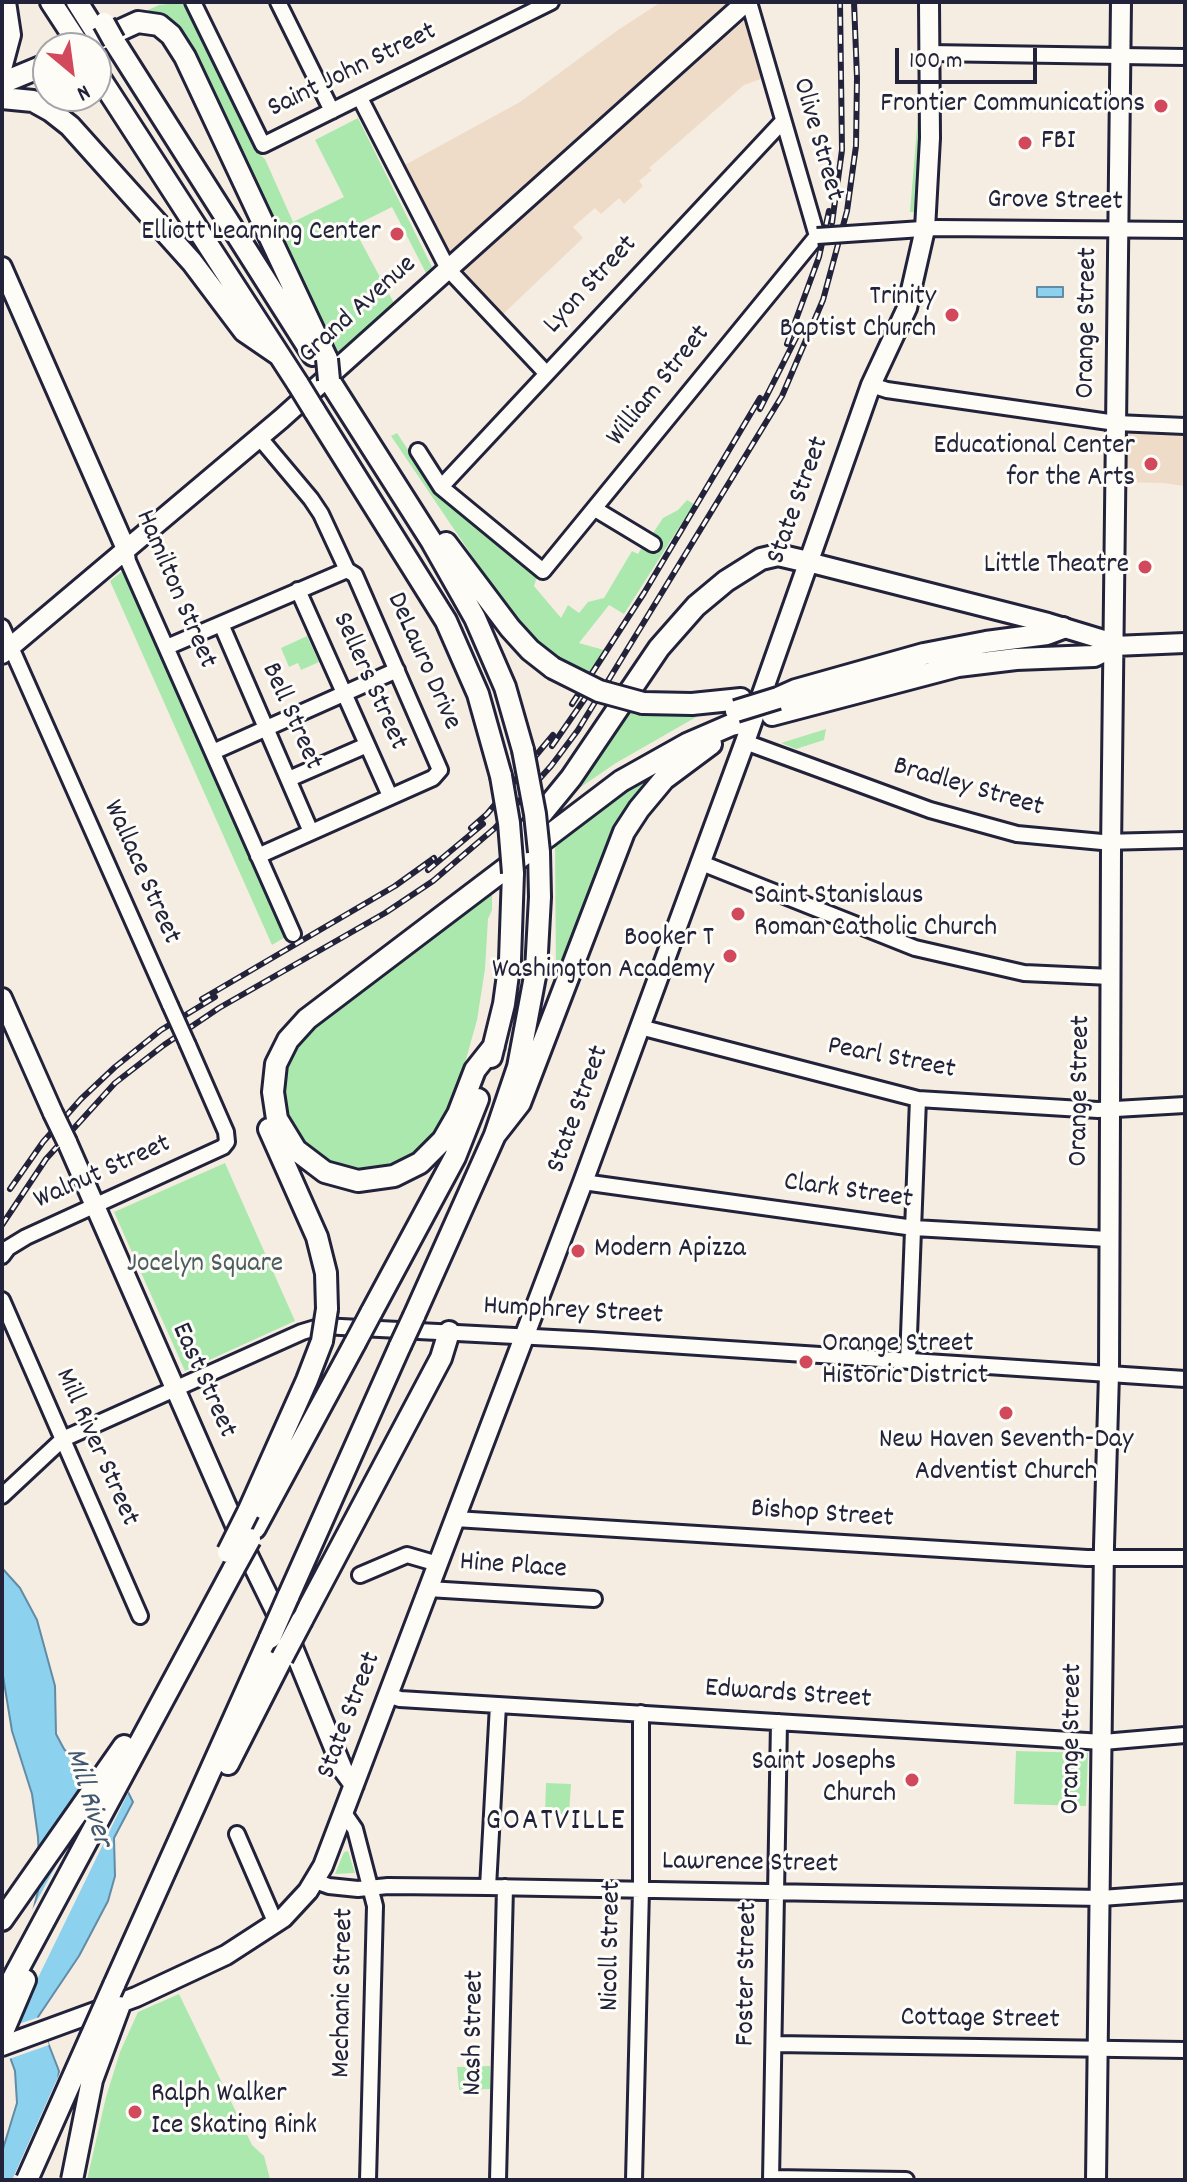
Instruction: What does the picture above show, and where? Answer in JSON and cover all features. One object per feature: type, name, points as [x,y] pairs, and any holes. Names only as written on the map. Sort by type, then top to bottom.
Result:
[{"type":"highway","points":[[2,65],[10,35],[5,2]]},
{"type":"highway","points":[[51,2],[71,32]]},
{"type":"highway","points":[[77,2],[102,32]]},
{"type":"highway","points":[[91,2],[103,32]]},
{"type":"highway","points":[[112,32],[142,22],[159,25],[174,38],[328,374]]},
{"type":"highway","points":[[27,2180],[495,1135],[518,1067],[530,1013],[539,926],[539,852],[523,750],[505,687],[483,634],[458,585],[328,374],[167,125],[123,74],[112,51]]},
{"type":"highway","points":[[2,83],[32,71]]},
{"type":"highway","points":[[2,1999],[138,1722],[163,1701],[214,1606],[218,1574],[231,1560],[355,1343],[464,1138],[494,1046],[510,960],[513,873],[501,776],[481,703],[446,621],[298,384],[112,97]]},
{"type":"highway","points":[[2,98],[33,101],[70,126],[192,262],[244,331],[279,355]]},
{"type":"highway","points":[[414,514],[438,533],[510,628],[530,650],[553,668],[599,691],[643,703],[682,705],[738,722]]},
{"type":"highway","points":[[517,844],[571,778],[659,648],[696,606],[726,581],[761,559],[782,555],[808,562]]},
{"type":"highway","points":[[494,1046],[475,1070],[458,1114],[443,1140],[420,1163],[394,1176],[358,1181],[325,1172],[296,1150],[277,1119],[273,1099],[275,1070],[284,1045],[301,1024],[610,788],[663,756],[738,722],[781,698],[924,654],[1047,634],[1063,628]]},
{"type":"highway","points":[[781,698],[958,666],[1016,659],[1094,656],[1114,646]]},
{"type":"highway","points":[[252,1520],[322,1341],[327,1309],[326,1273],[317,1237],[263,1111],[261,1086],[269,1052],[279,1033],[293,1017],[606,778],[644,753],[696,727],[738,722]]},
{"type":"highway","points":[[495,1135],[520,1103],[624,832],[644,801],[671,773],[738,722]]},
{"type":"highway","points":[[199,1796],[225,1770],[441,1358],[449,1332]]},
{"type":"highway","points":[[6,1914],[112,1779]]},
{"type":"highway","points":[[3,2041],[25,1982],[27,1952]]},
{"type":"highway","points":[[72,2180],[98,2059],[120,2003],[119,1979]]},
{"type":"main road","name":"Grand Avenue","points":[[6,651],[259,437],[748,2]]},
{"type":"main road","name":"State Street","points":[[3,2041],[44,2031],[136,1997],[202,1968],[276,1924],[315,1881],[344,1813],[640,1027],[699,862],[738,722],[808,562],[871,385],[907,308],[925,229],[930,138],[929,2]]},
{"type":"main road","name":"Orange Street","points":[[1096,2180],[1109,1374],[1111,842],[1121,2]]},
{"type":"main road","name":"Hamilton Street","points":[[3,273],[126,549]]},
{"type":"main road","points":[[808,562],[1063,628],[1114,646],[1185,643]]},
{"type":"main road","name":"East Street","points":[[2,998],[255,1571],[292,1645],[343,1770],[354,1785]]},
{"type":"street","name":"Saint John Street","points":[[193,2],[263,145],[551,2]]},
{"type":"street","points":[[278,2],[332,111]]},
{"type":"street","name":"Olive Street","points":[[748,2],[817,236],[925,229]]},
{"type":"street","points":[[929,53],[1185,57]]},
{"type":"street","points":[[360,98],[448,269],[546,373]]},
{"type":"street","name":"Lyon Street","points":[[441,487],[783,121]]},
{"type":"street","name":"Grove Street","points":[[925,229],[1185,230]]},
{"type":"street","name":"William Street","points":[[441,487],[543,571],[817,236]]},
{"type":"street","points":[[871,385],[887,390],[1116,423],[1185,426]]},
{"type":"street","name":"DeLauro Drive","points":[[259,437],[316,506],[347,570],[352,572],[360,585],[438,763],[440,770],[433,778],[390,796]]},
{"type":"street","points":[[418,451],[441,487]]},
{"type":"street","points":[[595,509],[653,544]]},
{"type":"street","name":"Hamilton Street","points":[[126,549],[128,561],[293,934]]},
{"type":"street","points":[[167,647],[347,570]]},
{"type":"street","name":"Sellers Street","points":[[298,590],[390,796]]},
{"type":"street","name":"Bell Street","points":[[221,624],[311,832]]},
{"type":"street","name":"Wallace Street","points":[[2,627],[6,651],[170,1005],[226,1132],[227,1142]]},
{"type":"street","points":[[213,752],[397,670]]},
{"type":"street","name":"Bradley Street","points":[[738,722],[930,810],[998,830],[1034,837],[1111,842],[1185,840]]},
{"type":"street","points":[[289,779],[367,745]]},
{"type":"street","points":[[258,856],[390,796]]},
{"type":"street","points":[[699,862],[915,948],[1024,973],[1111,977]]},
{"type":"street","name":"Pearl Street","points":[[640,1027],[918,1099],[1111,1109],[1185,1105]]},
{"type":"street","points":[[908,1361],[918,1099]]},
{"type":"street","name":"Walnut Street","points":[[2,1256],[16,1242],[218,1151],[227,1142]]},
{"type":"street","name":"Clark Street","points":[[583,1182],[914,1228],[1108,1239]]},
{"type":"street","name":"Mill River Street","points":[[2,1300],[140,1616]]},
{"type":"street","name":"Humphrey Street","points":[[2,1496],[63,1439],[318,1327],[525,1336],[1185,1379]]},
{"type":"street","name":"Bishop Street","points":[[455,1519],[1104,1559],[1185,1558]]},
{"type":"street","points":[[360,1575],[407,1555],[438,1564]]},
{"type":"street","name":"Hine Place","points":[[428,1589],[594,1599]]},
{"type":"street","name":"Edwards Street","points":[[388,1695],[400,1699],[1103,1742],[1185,1735]]},
{"type":"street","points":[[488,1887],[498,1705]]},
{"type":"street","name":"Nicoll Street","points":[[634,2180],[641,1889],[641,1713]]},
{"type":"street","name":"Foster Street","points":[[771,2179],[779,1722]]},
{"type":"street","name":"Mechanic Street","points":[[344,1813],[355,1829],[375,1906],[368,2180]]},
{"type":"street","points":[[237,1834],[276,1924]]},
{"type":"street","name":"Lawrence Street","points":[[315,1881],[334,1887],[371,1888],[505,1887],[1101,1898],[1185,1892]]},
{"type":"street","name":"Nash Street","points":[[498,2180],[505,1887]]},
{"type":"street","name":"Cottage Street","points":[[774,2044],[1185,2050]]},
{"type":"street","points":[[771,2179],[906,2180]]},
{"type":"shaded area","points":[[661,2],[734,2],[450,257],[403,166],[520,102]]},
{"type":"shaded area","points":[[745,20],[761,79],[744,85],[649,168],[652,170],[639,181],[643,186],[624,204],[619,198],[601,214],[595,208],[573,227],[583,238],[503,314],[462,269]]},
{"type":"shaded area","name":"Educational Center for the Arts","points":[[1116,423],[1185,426],[1185,486],[1116,482]]},
{"type":"green space","points":[[185,2],[258,153],[265,159],[293,222],[344,197],[315,140],[358,118],[432,267],[426,273],[392,207],[358,224],[364,237],[360,240],[394,303],[337,353],[188,43],[168,20],[147,14],[148,10],[159,5]]},
{"type":"green space","points":[[924,103],[921,213],[910,212],[919,104]]},
{"type":"green space","points":[[397,433],[433,488],[537,577],[534,586],[561,618],[568,605],[579,613],[588,602],[604,598],[632,551],[638,554],[642,547],[648,551],[658,539],[653,533],[663,518],[678,510],[687,500],[694,504],[624,614],[609,605],[579,643],[604,650],[588,678],[557,661],[506,606],[391,436]]},
{"type":"green space","points":[[125,569],[287,936],[272,945],[110,581]]},
{"type":"green space","points":[[307,636],[319,662],[301,670],[298,663],[289,667],[281,648]]},
{"type":"green space","points":[[623,706],[705,712],[616,763],[569,795]]},
{"type":"green space","points":[[826,729],[824,740],[796,749],[781,743]]},
{"type":"green space","points":[[671,761],[556,980],[555,838],[597,806]]},
{"type":"green space","points":[[492,889],[477,1020],[456,1095],[433,1139],[415,1157],[393,1169],[347,1172],[307,1153],[290,1129],[280,1087],[283,1069],[300,1036]]},
{"type":"green space","name":"Jocelyn Square","points":[[225,1163],[295,1321],[185,1371],[114,1212]]},
{"type":"green space","points":[[1016,1751],[1088,1753],[1086,1806],[1014,1804]]},
{"type":"green space","points":[[546,1783],[571,1784],[569,1814],[545,1814]]},
{"type":"green space","points":[[348,1851],[355,1873],[335,1874],[344,1852]]},
{"type":"green space","points":[[179,1994],[252,2145],[264,2156],[270,2179],[287,2180],[87,2180],[106,2097],[120,2052],[138,2012]]},
{"type":"green space","points":[[490,2066],[490,2089],[459,2090],[457,2067]]},
{"type":"water","points":[[1037,287],[1063,287],[1063,297],[1037,297]]},
{"type":"water","name":"Mill River","points":[[2,1568],[20,1588],[37,1620],[55,1686],[56,1734],[64,1749],[87,1775],[128,1792],[133,1802],[114,1838],[115,1876],[108,1901],[79,1956],[38,2017],[59,2071],[46,2180],[2,2180],[2,2152],[17,2103],[15,2071],[2,2035],[40,1883],[32,1794],[12,1731],[2,1670]]},
{"type":"pier","points":[[96,1775],[130,1789],[15,2025],[40,2017],[49,2045],[9,2059],[5,2047],[2,2047],[2,1965],[58,1862],[53,1859]]},
{"type":"pier","points":[[62,2068],[62,2090],[74,2110],[47,2180],[12,2180]]},
{"type":"railway","points":[[832,223],[842,150],[840,2]]},
{"type":"railway","points":[[2,1225],[46,1159],[115,1083],[219,1008],[385,913],[433,881],[495,828],[551,766],[578,730],[782,396],[823,300],[847,211],[856,146],[854,2]]},
{"type":"railway","points":[[787,344],[819,257],[829,211]]},
{"type":"railway","points":[[760,409],[798,334]]},
{"type":"railway","points":[[572,704],[644,593],[760,398]]},
{"type":"railway","points":[[552,746],[586,697]]},
{"type":"railway","points":[[471,828],[487,814],[553,735]]},
{"type":"railway","points":[[428,870],[483,824]]},
{"type":"railway","points":[[202,999],[395,886],[434,858]]},
{"type":"railway","points":[[10,1189],[43,1142],[115,1067],[161,1030],[215,997]]},
{"type":"place","name":"Frontier Communications","points":[[1161,106]]},
{"type":"place","name":"FBI","points":[[1025,143]]},
{"type":"place","name":"Elliott Learning Center","points":[[397,234]]},
{"type":"place","name":"Trinity Baptist Church","points":[[952,315]]},
{"type":"place","name":"Educational Center for the Arts","points":[[1151,464]]},
{"type":"place","name":"Little Theatre","points":[[1145,567]]},
{"type":"place","name":"Saint Stanislaus Roman Catholic Church","points":[[738,914]]},
{"type":"place","name":"Booker T Washington Academy","points":[[730,956]]},
{"type":"place","name":"Modern Apizza","points":[[578,1251]]},
{"type":"place","name":"Orange Street Historic District","points":[[806,1362]]},
{"type":"place","name":"New Haven Seventh-Day Adventist Church","points":[[1006,1413]]},
{"type":"place","name":"Saint Josephs Church","points":[[912,1780]]},
{"type":"place","name":"Ralph Walker Ice Skating Rink","points":[[135,2112]]},
{"type":"district","name":"GOATVILLE","points":[[556,1824]]}]
